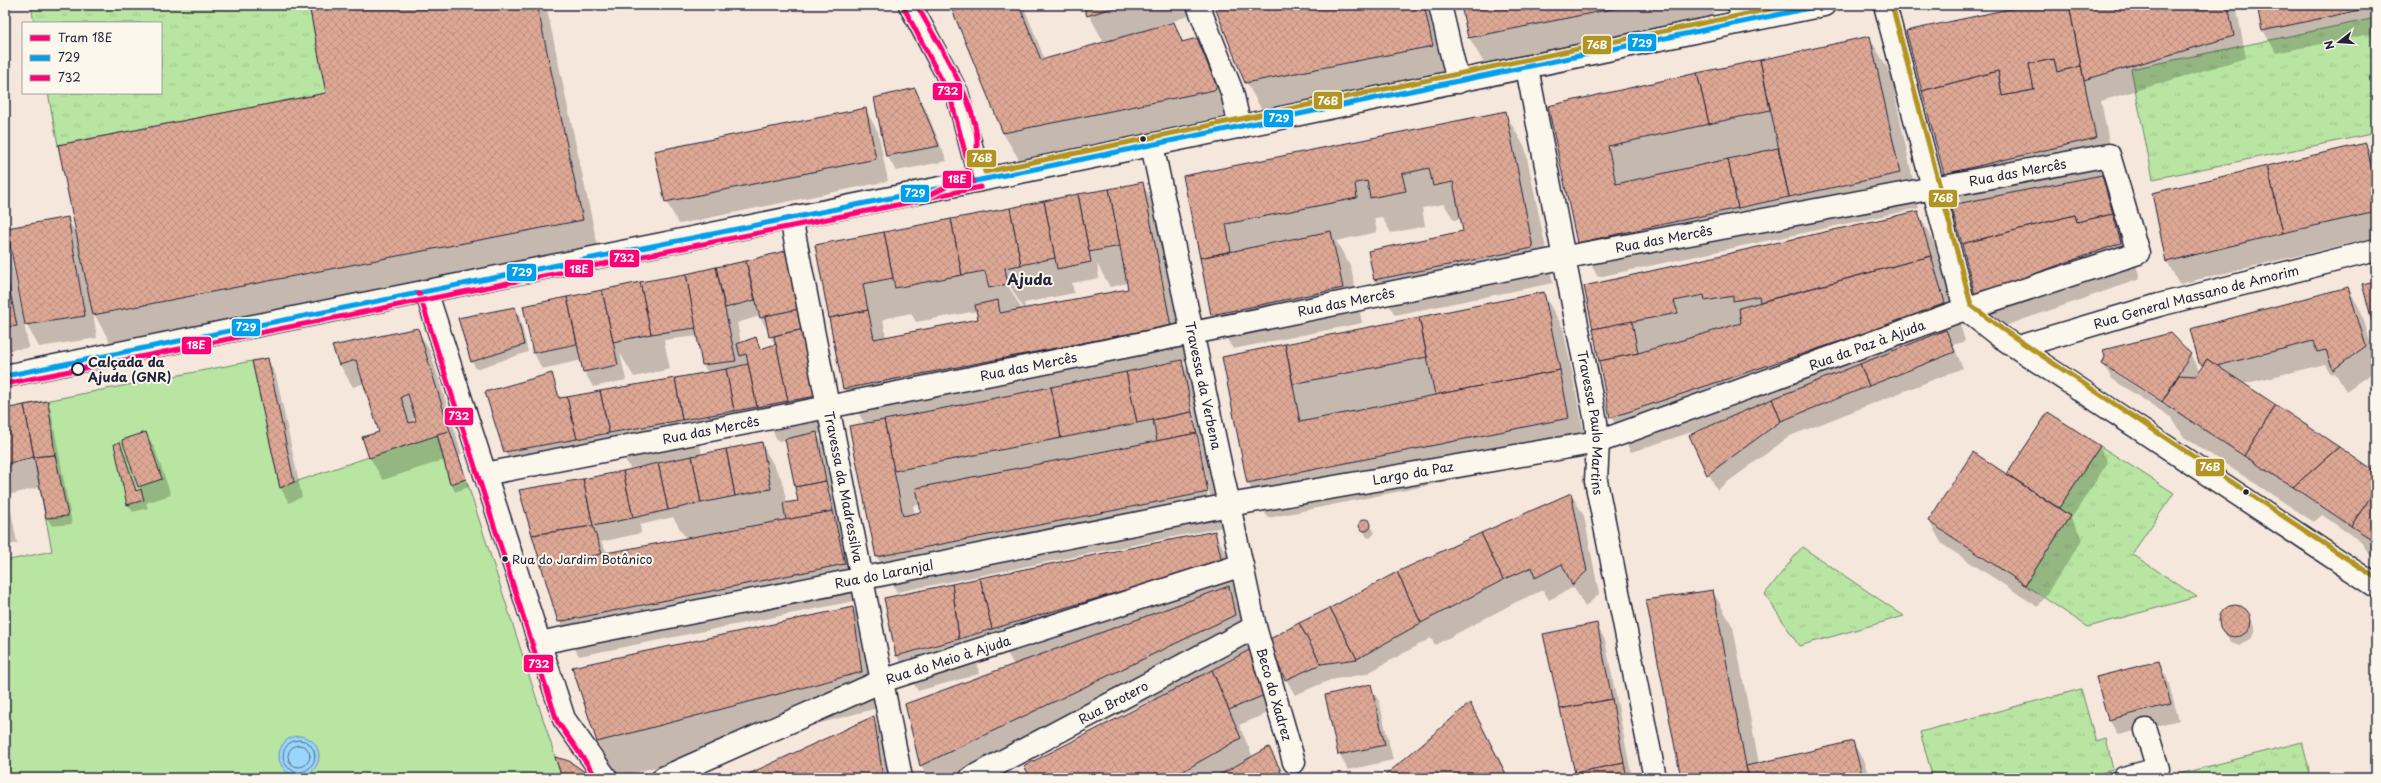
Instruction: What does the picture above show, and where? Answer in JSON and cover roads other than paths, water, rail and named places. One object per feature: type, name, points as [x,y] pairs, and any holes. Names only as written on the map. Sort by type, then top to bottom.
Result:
[{"type":"street","points":[[910,5],[957,94],[980,180]]},
{"type":"street","points":[[1198,5],[1232,92],[1240,127]]},
{"type":"street","points":[[1440,5],[1458,82]]},
{"type":"street","points":[[5,376],[980,180],[1527,68],[1741,13],[1824,5]]},
{"type":"street","points":[[1885,5],[1965,309],[1998,335],[2376,586]]},
{"type":"street","name":"Travessa Paulo Martins","points":[[1527,68],[1598,442],[1596,480],[1655,778]]},
{"type":"street","name":"Travessa da Verbena","points":[[1152,145],[1255,627]]},
{"type":"street","name":"Rua das Mercês","points":[[485,474],[828,407],[1564,258],[2109,155],[2138,252]]},
{"type":"street","name":"Travessa da Madressilva","points":[[791,218],[901,778]]},
{"type":"street","name":"Rua General Massano de Amorim","points":[[2018,347],[2159,305],[2376,250]]},
{"type":"street","name":"Rua da Paz à Ajuda","points":[[1598,442],[1965,309],[2138,252]]},
{"type":"street","points":[[426,292],[564,720],[606,778]]},
{"type":"street","name":"Largo da Paz","points":[[1229,504],[1598,442]]},
{"type":"street","name":"Rua do Laranjal","points":[[539,643],[1229,504]]},
{"type":"street","name":"Rua do Meio à Ajuda","points":[[663,778],[882,681],[1242,565]]},
{"type":"street","name":"Beco do Xadrez","points":[[1255,627],[1294,762]]},
{"type":"street","name":"Rua Brotero","points":[[971,778],[1255,627]]},
{"type":"street","points":[[2124,778],[2158,769],[2146,730]]},
{"type":"water","points":[[303,736],[310,739],[316,745],[319,756],[318,764],[310,773],[303,776],[295,776],[288,773],[280,764],[279,752],[282,745],[291,737]]},
{"type":"tram line","name":"18E","points":[[5,384],[917,201],[961,177],[972,164],[977,148],[976,128],[960,84],[917,5]]},
{"type":"place","name":"Calçada da Ajuda (GNR)","points":[[78,369]]},
{"type":"place","name":"Rua do Jardim Botânico","points":[[505,559]]},
{"type":"district","name":"Ajuda","points":[[1030,280]]}]
